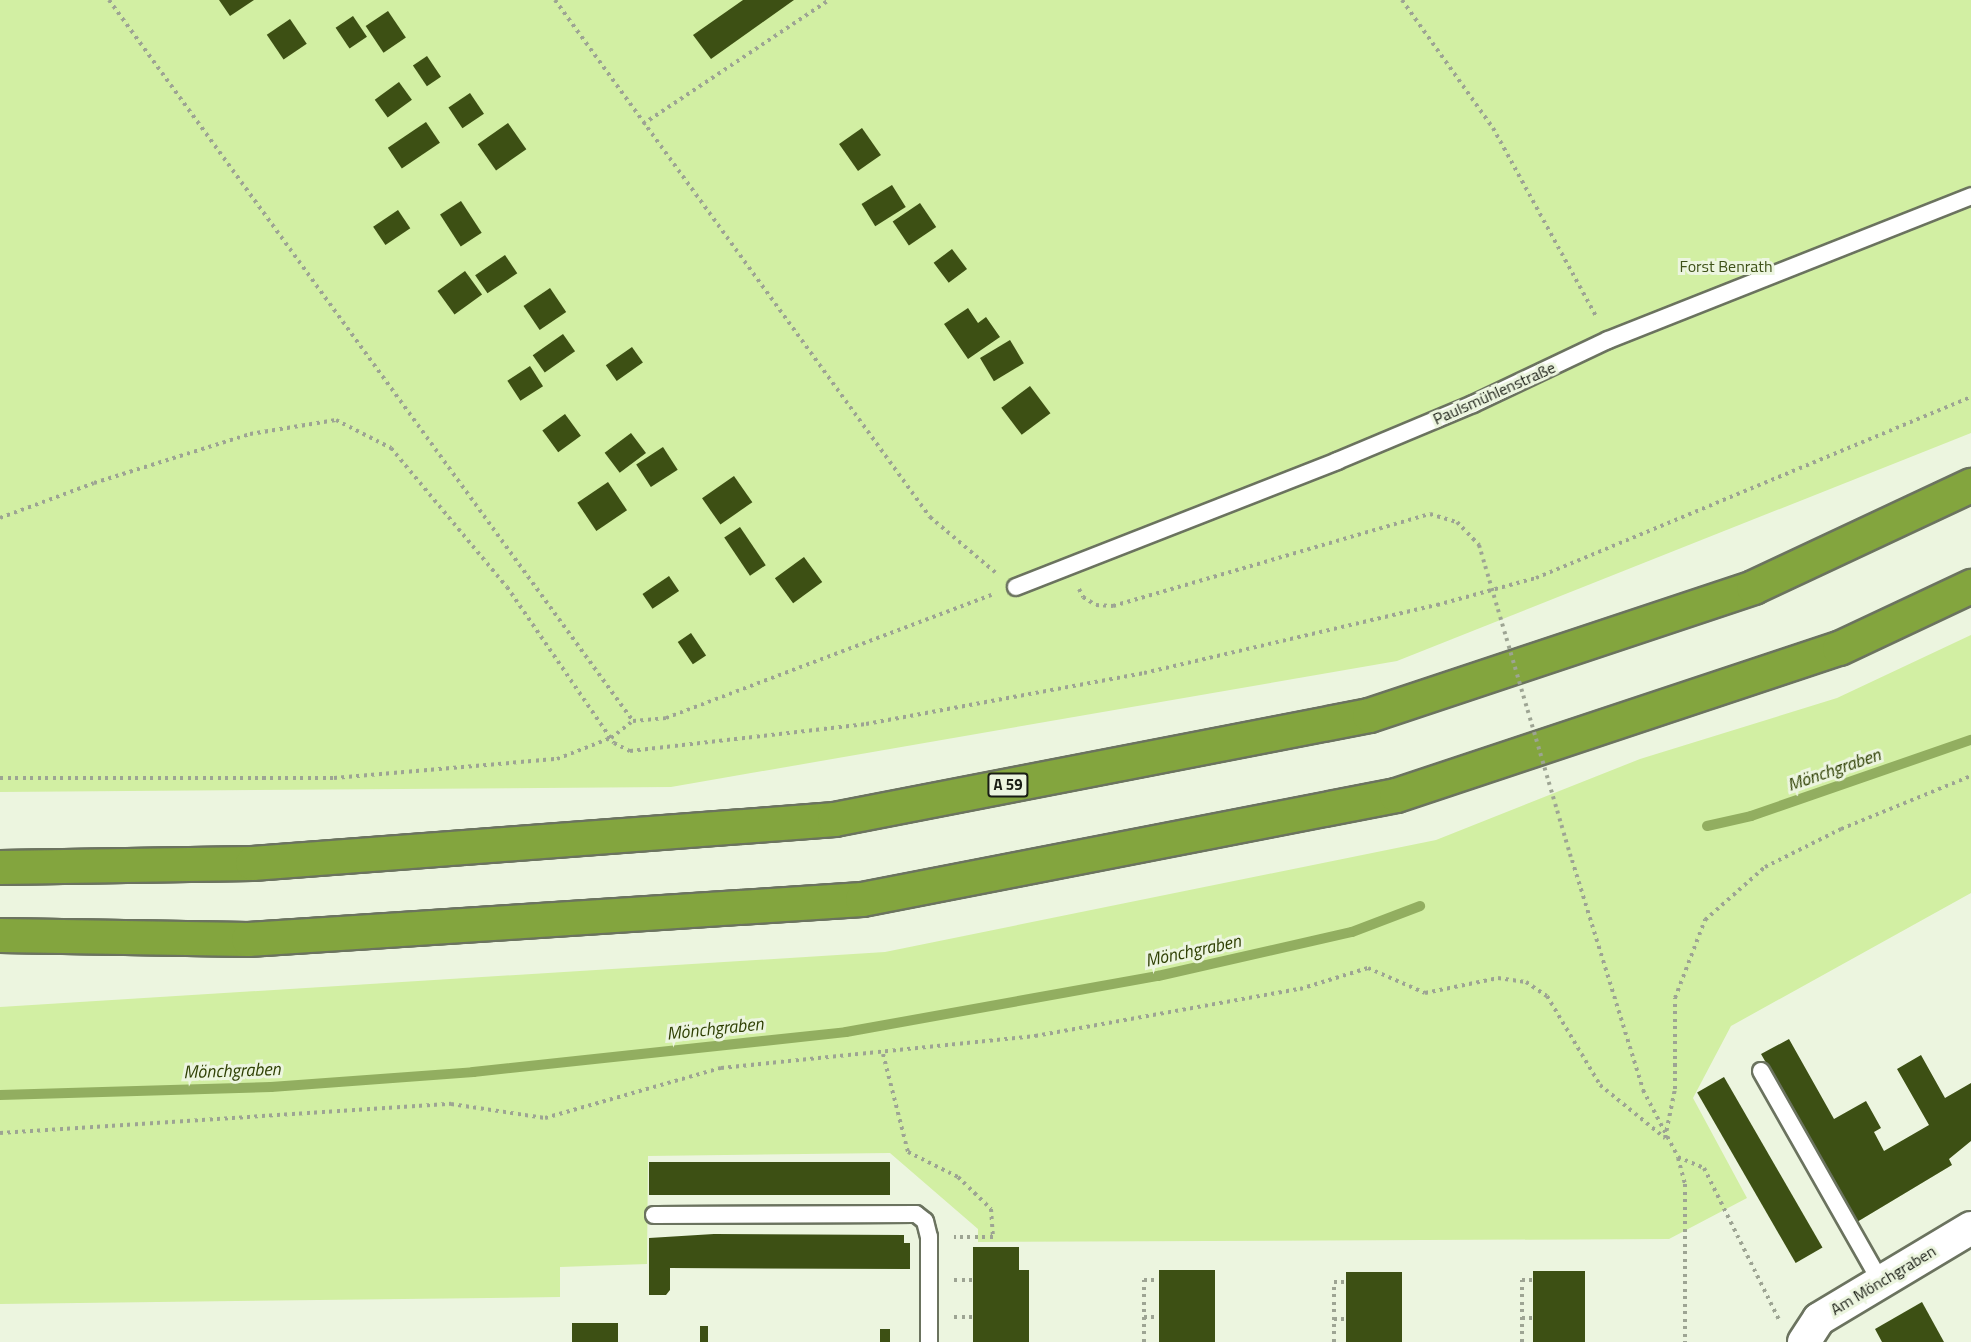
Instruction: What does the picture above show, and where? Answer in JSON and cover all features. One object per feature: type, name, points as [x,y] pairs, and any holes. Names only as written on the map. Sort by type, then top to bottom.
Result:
[{"type":"highway","name":"A 59","points":[[0,867],[252,863],[834,819],[892,808],[1369,715],[1753,587],[1971,485]]},
{"type":"highway","points":[[0,935],[248,939],[862,899],[1396,795],[1839,648],[1971,586]]},
{"type":"street","name":"Am Mönchgraben","points":[[1794,1335],[1971,1228]]},
{"type":"lane","name":"Paulsmühlenstraße","points":[[1016,587],[1070,568],[1473,404],[1608,340],[1971,196]]},
{"type":"lane","points":[[1761,1071],[1881,1282]]},
{"type":"lane","points":[[654,1215],[916,1214],[925,1221],[929,1237],[929,1342]]},
{"type":"path","points":[[109,0],[633,721]]},
{"type":"path","points":[[555,0],[930,517],[1016,587]]},
{"type":"path","points":[[643,124],[829,0]]},
{"type":"path","points":[[1402,0],[1493,128],[1608,340]]},
{"type":"path","points":[[0,518],[94,483],[250,434],[336,420],[392,448],[507,587],[611,738],[630,751],[866,724],[1144,673],[1437,605],[1536,578],[1971,397]]},
{"type":"path","points":[[1070,568],[1083,597],[1096,605],[1113,606],[1430,514],[1456,522],[1479,545],[1643,1090],[1665,1138],[1678,1157],[1685,1184],[1685,1342]]},
{"type":"path","points":[[0,778],[334,778],[529,764],[557,759],[611,738],[633,721],[666,718],[1016,587]]},
{"type":"path","points":[[1665,1138],[1675,1089],[1675,998],[1705,920],[1765,867],[1841,829],[1971,776]]},
{"type":"path","points":[[0,1132],[451,1104],[545,1118],[721,1068],[883,1054],[1058,1032],[1300,989],[1368,968],[1425,993],[1498,978],[1526,982],[1547,996],[1600,1085],[1665,1138]]},
{"type":"path","points":[[883,1054],[908,1152],[958,1177],[991,1209],[993,1237],[929,1237]]},
{"type":"path","points":[[1678,1157],[1704,1168],[1794,1335]]},
{"type":"path","points":[[1144,1342],[1144,1280],[1159,1280]]},
{"type":"path","points":[[1521,1342],[1521,1280],[1533,1280]]},
{"type":"path","points":[[1334,1342],[1334,1282],[1346,1282]]},
{"type":"path","points":[[1144,1317],[1159,1317]]},
{"type":"path","points":[[1521,1318],[1533,1318]]},
{"type":"path","points":[[1334,1319],[1347,1319]]},
{"type":"green space","name":"Forst Benrath","points":[[0,0],[1971,0],[1971,433],[1397,661],[671,787],[0,792]]},
{"type":"green space","points":[[1971,635],[1971,893],[1731,1026],[1693,1098],[1747,1198],[1669,1239],[978,1242],[978,1229],[890,1153],[648,1156],[647,1264],[560,1267],[560,1297],[0,1304],[0,1007],[885,952],[1436,840],[1640,759],[1837,698]]},
{"type":"building","points":[[219,0],[254,0],[230,16]]},
{"type":"building","points":[[743,0],[794,0],[711,59],[693,35]]},
{"type":"building","points":[[388,11],[406,38],[384,53],[366,26]]},
{"type":"building","points":[[353,16],[367,37],[350,48],[336,28]]},
{"type":"building","points":[[290,19],[307,44],[284,60],[267,35]]},
{"type":"building","points":[[427,56],[441,77],[427,86],[413,66]]},
{"type":"building","points":[[399,82],[412,100],[388,117],[375,100]]},
{"type":"building","points":[[470,93],[484,114],[462,128],[448,108]]},
{"type":"building","points":[[426,122],[440,143],[402,168],[388,148]]},
{"type":"building","points":[[508,123],[526,149],[496,170],[478,144]]},
{"type":"building","points":[[862,128],[881,155],[858,171],[839,144]]},
{"type":"building","points":[[892,185],[906,207],[875,226],[861,204]]},
{"type":"building","points":[[461,201],[482,233],[461,246],[440,215]]},
{"type":"building","points":[[920,203],[936,227],[909,245],[893,221]]},
{"type":"building","points":[[398,210],[410,228],[385,245],[373,227]]},
{"type":"building","points":[[952,249],[967,269],[949,283],[934,263]]},
{"type":"building","points":[[505,255],[517,273],[487,293],[475,275]]},
{"type":"building","points":[[465,271],[482,294],[455,314],[437,291]]},
{"type":"building","points":[[550,288],[566,312],[540,330],[523,306]]},
{"type":"building","points":[[968,308],[978,323],[986,317],[1000,337],[968,359],[944,324]]},
{"type":"building","points":[[563,334],[575,351],[545,372],[533,355]]},
{"type":"building","points":[[1010,340],[1024,363],[994,381],[980,358]]},
{"type":"building","points":[[632,347],[643,363],[617,381],[606,365]]},
{"type":"building","points":[[530,366],[543,386],[520,401],[507,381]]},
{"type":"building","points":[[1030,386],[1050,413],[1022,435],[1001,408]]},
{"type":"building","points":[[565,414],[581,436],[558,452],[542,430]]},
{"type":"building","points":[[631,433],[646,453],[620,473],[605,453]]},
{"type":"building","points":[[663,447],[678,470],[651,487],[636,464]]},
{"type":"building","points":[[734,476],[752,502],[720,525],[702,498]]},
{"type":"building","points":[[608,482],[627,510],[596,531],[577,503]]},
{"type":"building","points":[[740,527],[766,565],[750,576],[724,538]]},
{"type":"building","points":[[804,557],[822,582],[793,603],[775,578]]},
{"type":"building","points":[[669,576],[679,591],[653,609],[642,594]]},
{"type":"building","points":[[691,633],[706,655],[693,664],[678,642]]},
{"type":"building","points":[[1789,1039],[1834,1119],[1866,1101],[1881,1128],[1874,1132],[1884,1151],[1929,1125],[1897,1069],[1921,1055],[1945,1098],[1971,1083],[1971,1141],[1949,1159],[1952,1165],[1857,1222],[1761,1054]]},
{"type":"building","points":[[1724,1077],[1822,1248],[1796,1263],[1697,1092]]},
{"type":"building","points":[[649,1162],[890,1162],[890,1195],[649,1195]]},
{"type":"building","points":[[714,1234],[904,1235],[904,1243],[910,1243],[910,1269],[670,1268],[670,1290],[666,1295],[649,1295],[649,1238]]},
{"type":"building","points":[[973,1247],[1019,1247],[1019,1270],[1029,1270],[1029,1342],[973,1342]]},
{"type":"building","points":[[1159,1270],[1215,1270],[1215,1342],[1159,1342]]},
{"type":"building","points":[[1533,1271],[1585,1271],[1585,1342],[1533,1342]]},
{"type":"building","points":[[1346,1272],[1402,1272],[1402,1342],[1346,1342]]},
{"type":"building","points":[[1922,1302],[1944,1342],[1882,1342],[1875,1329]]},
{"type":"building","points":[[572,1323],[618,1323],[618,1342],[572,1342]]},
{"type":"building","points":[[700,1326],[708,1326],[708,1342],[700,1342]]},
{"type":"building","points":[[880,1329],[890,1329],[890,1342],[880,1342]]},
{"type":"waterway","name":"Mönchgraben","points":[[1707,826],[1751,816],[1971,740]]},
{"type":"waterway","name":"Mönchgraben","points":[[0,1095],[271,1087],[473,1072],[846,1032],[1158,976],[1352,932],[1420,906]]}]
